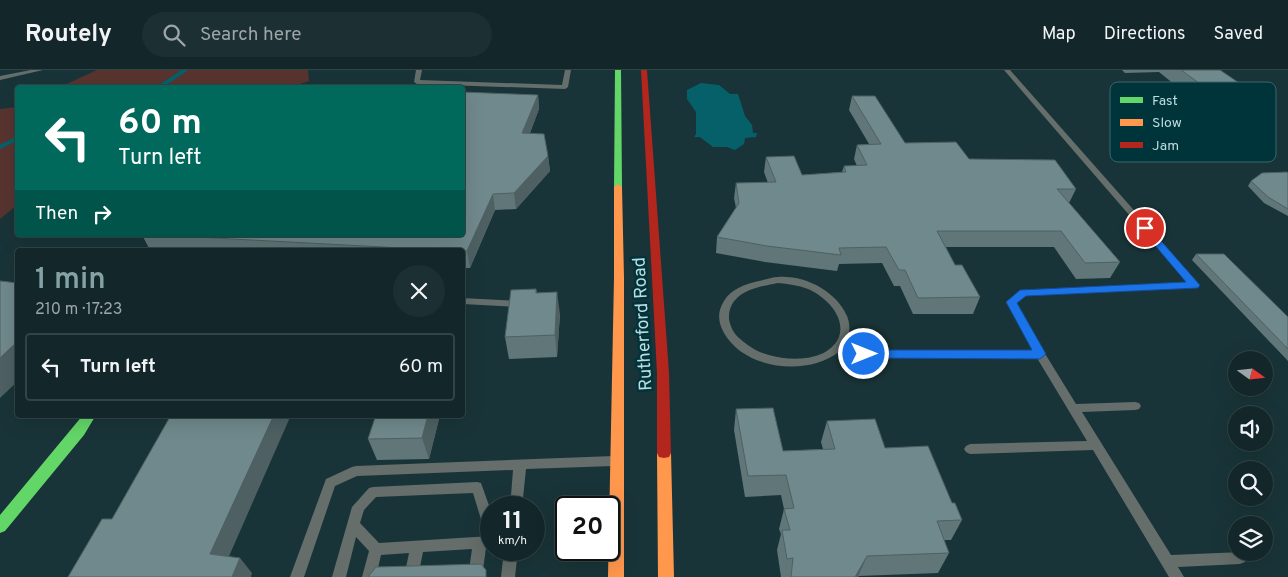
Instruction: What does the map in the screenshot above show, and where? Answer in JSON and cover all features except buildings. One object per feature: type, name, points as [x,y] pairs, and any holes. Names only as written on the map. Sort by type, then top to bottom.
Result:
[{"type":"main road","name":"Rutherford Road","points":[[616,577],[616,461],[620,278],[617,140],[618,70]]},
{"type":"main road","name":"Rutherford Road","points":[[644,70],[663,373],[666,577]]},
{"type":"main road","points":[[0,526],[88,418]]},
{"type":"lane","points":[[15,75],[23,70]]},
{"type":"lane","points":[[0,78],[40,70]]},
{"type":"lane","points":[[419,70],[417,82],[565,87],[568,70]]},
{"type":"lane","points":[[1007,70],[1195,285],[1024,293],[1011,302],[1040,354],[1177,577]]},
{"type":"lane","points":[[760,281],[796,282],[814,288],[829,297],[840,309],[846,322],[845,335],[838,347],[824,357],[804,362],[782,362],[760,357],[742,348],[729,335],[723,321],[724,307],[731,295],[744,286],[760,281]]},
{"type":"lane","points":[[465,301],[530,304]]},
{"type":"lane","points":[[838,347],[864,354],[1040,354]]},
{"type":"lane","points":[[1074,408],[1135,406]]},
{"type":"lane","points":[[970,449],[1097,445]]},
{"type":"lane","points":[[297,577],[330,483],[356,471],[616,461]]},
{"type":"lane","points":[[517,496],[520,464]]},
{"type":"lane","points":[[339,577],[358,507],[373,492],[477,487],[480,496]]},
{"type":"lane","points":[[353,524],[376,548],[480,542]]},
{"type":"lane","points":[[410,577],[417,546]]},
{"type":"lane","points":[[369,577],[376,548]]},
{"type":"lane","points":[[1167,561],[1228,558]]},
{"type":"lane","points":[[475,577],[480,561]]},
{"type":"lane","points":[[508,577],[510,561]]},
{"type":"shaded area","points":[[97,70],[308,70],[309,81],[297,85],[64,85]]},
{"type":"shaded area","points":[[15,107],[15,207],[0,219],[0,109]]},
{"type":"water","points":[[701,83],[719,85],[730,94],[738,94],[745,116],[752,125],[753,133],[757,133],[756,137],[745,138],[744,144],[735,150],[727,147],[713,147],[700,137],[694,137],[696,134],[696,112],[687,99],[687,90]]},
{"type":"waterway","points":[[162,85],[185,70]]},
{"type":"waterway","points":[[0,147],[15,140]]},
{"type":"traffic: fast","points":[[618,70],[618,187]]},
{"type":"traffic: fast","points":[[0,526],[88,418]]},
{"type":"traffic: slow","points":[[616,577],[618,187]]},
{"type":"traffic: slow","points":[[664,453],[666,577]]},
{"type":"traffic: jam","points":[[644,70],[663,373],[664,453]]},
{"type":"route","points":[[864,354],[1040,354],[1011,302],[1024,293],[1195,285],[1145,228]]}]
